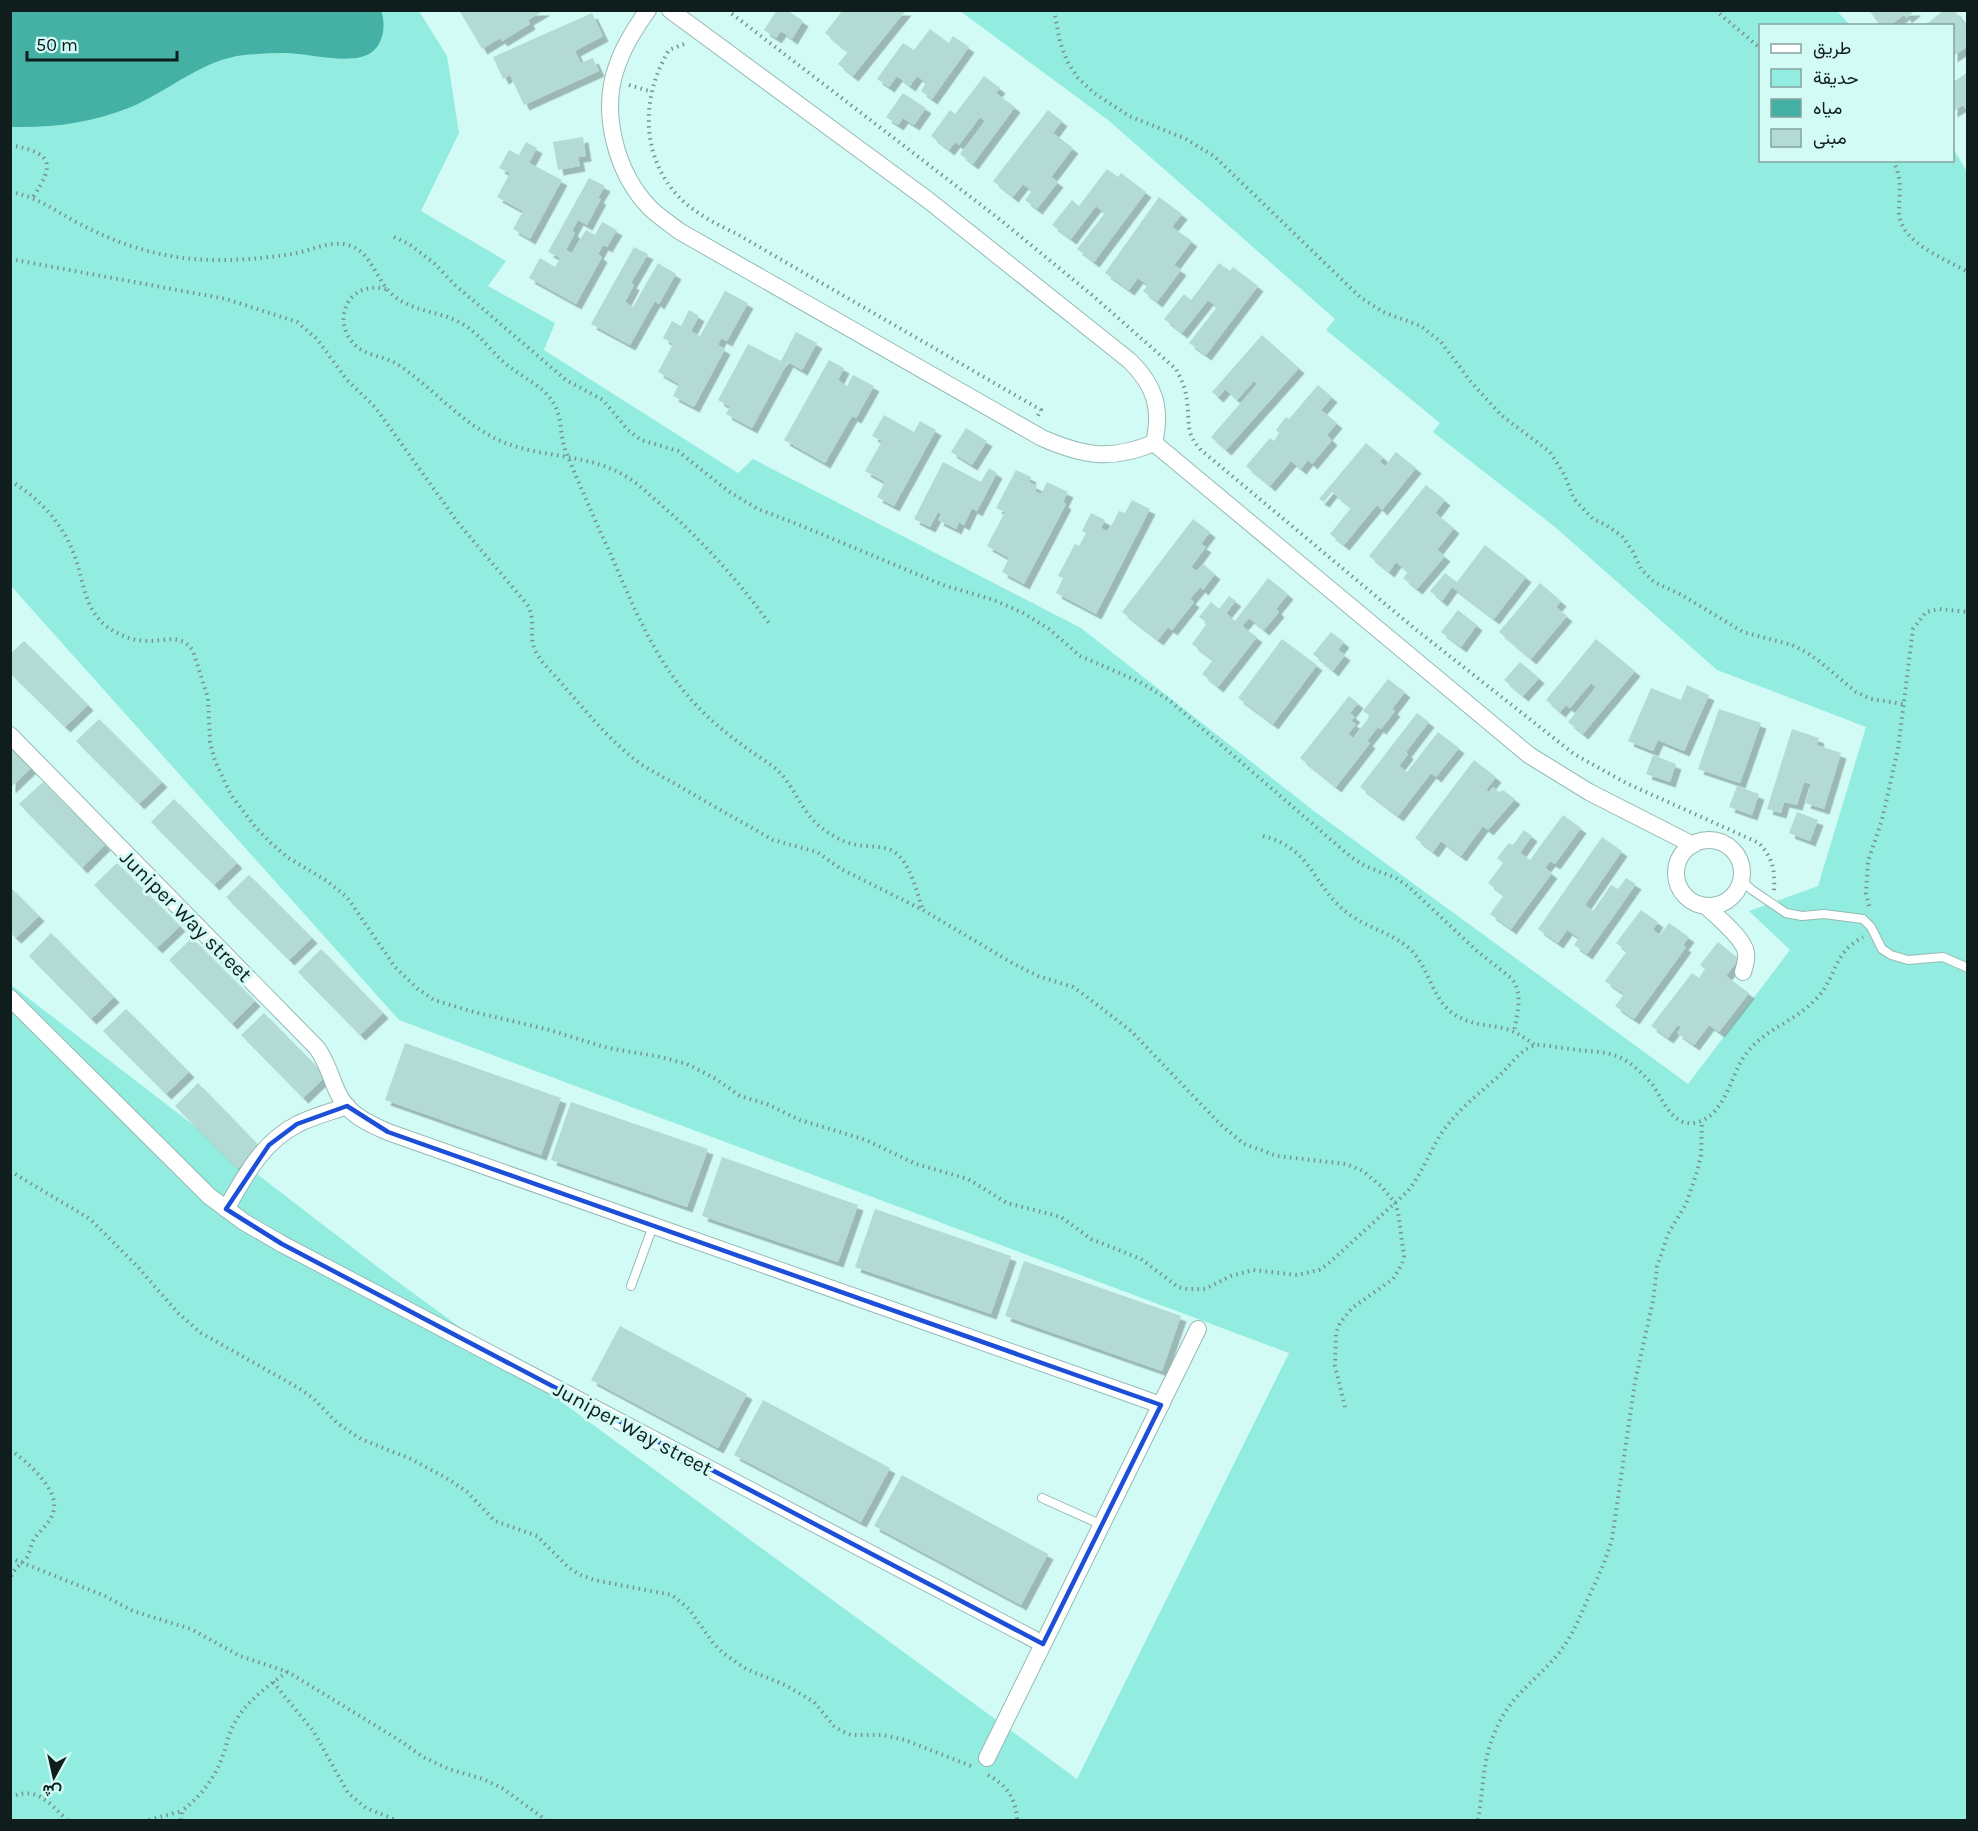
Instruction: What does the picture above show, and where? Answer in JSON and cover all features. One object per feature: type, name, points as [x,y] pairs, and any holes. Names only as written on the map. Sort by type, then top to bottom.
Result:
[{"type":"street","points":[[648,10],[631,34],[616,68],[610,105],[614,142],[627,177],[649,207],[678,231],[1029,431],[1060,446],[1098,455],[1136,450],[1154,443]]},
{"type":"street","points":[[670,10],[928,200],[1130,361],[1149,384],[1155,399],[1158,413],[1154,443]]},
{"type":"street","points":[[1154,443],[1529,754],[1589,792],[1693,844]]},
{"type":"street","name":"Juniper Way street","points":[[10,735],[317,1048],[329,1068],[338,1094],[359,1118],[388,1132],[1161,1405]]},
{"type":"street","points":[[1706,906],[1721,903],[1730,898],[1738,890],[1742,880],[1742,869],[1733,850],[1714,840],[1693,844],[1684,851],[1676,871],[1678,882],[1682,892],[1690,899],[1706,906],[1745,949],[1747,960],[1743,972]]},
{"type":"street","name":"Juniper Way street","points":[[10,998],[146,1134],[226,1209],[282,1244],[1043,1644]]},
{"type":"street","points":[[226,1209],[247,1172],[269,1145],[297,1124],[347,1106]]},
{"type":"street","points":[[982,1766],[1198,1329]]},
{"type":"lane","points":[[1742,880],[1752,890],[1786,913],[1824,914],[1863,919],[1871,927],[1882,949],[1891,955],[1908,960],[1943,957],[1968,968]]},
{"type":"lane","points":[[631,1287],[653,1226]]},
{"type":"lane","points":[[1042,1498],[1102,1525]]},
{"type":"path","points":[[727,10],[998,218],[1092,295],[1176,369],[1187,400],[1189,433],[1192,441],[1414,628],[1574,754],[1626,783],[1759,843],[1771,856],[1775,877],[1774,893],[1768,902]]},
{"type":"path","points":[[1054,10],[1060,42],[1067,61],[1078,78],[1094,93],[1129,116],[1184,138],[1214,156],[1360,297],[1383,312],[1409,320],[1431,333],[1441,342],[1485,399],[1518,429],[1550,452],[1561,468],[1574,500],[1593,519],[1622,537],[1633,552],[1641,569],[1654,582],[1682,595],[1743,632],[1792,645],[1806,652],[1856,692],[1871,699],[1903,704]]},
{"type":"path","points":[[1714,10],[1759,46]]},
{"type":"path","points":[[689,45],[681,44],[669,50],[658,69],[648,116],[650,139],[655,157],[672,190],[713,222],[1041,411],[1029,431]]},
{"type":"path","points":[[614,80],[652,92]]},
{"type":"path","points":[[10,145],[37,152],[48,164],[45,180],[33,197]]},
{"type":"path","points":[[1894,162],[1901,186],[1899,211],[1904,230],[1918,244],[1968,272]]},
{"type":"path","points":[[10,192],[33,197],[99,234],[147,251],[172,256],[197,259],[248,258],[345,244],[362,252],[386,289],[406,305],[468,327],[507,365],[540,388],[556,406],[568,456],[619,574],[659,656],[687,696],[722,730],[778,771],[791,786],[802,807],[820,827],[844,842],[888,848],[895,852],[905,865],[923,910]]},
{"type":"path","points":[[394,237],[409,244],[434,263],[455,285],[566,380],[603,400],[628,430],[641,440],[678,451],[728,491],[758,509],[943,585],[994,600],[1023,613],[1049,629],[1080,656],[1140,682],[1169,700],[1351,857],[1365,866],[1396,878],[1409,887],[1477,951],[1511,978],[1519,994],[1515,1032]]},
{"type":"path","points":[[10,259],[225,299],[285,317],[308,329],[347,380],[375,408],[459,524],[526,603],[532,615],[532,638],[537,654],[604,733],[642,765],[773,840],[816,852],[841,869],[923,910],[1014,964],[1073,987],[1106,1010],[1143,1042],[1220,1124],[1244,1144],[1277,1156],[1337,1162],[1354,1167],[1363,1171],[1382,1187],[1395,1203],[1404,1256],[1393,1279],[1352,1308],[1340,1323],[1336,1333],[1335,1366],[1345,1407]]},
{"type":"path","points":[[386,289],[376,287],[366,289],[357,293],[350,300],[343,318],[348,337],[354,344],[368,354],[385,358],[403,368],[470,423],[492,437],[516,447],[568,456],[611,469],[630,479],[702,542],[727,568],[771,626]]},
{"type":"path","points":[[10,481],[35,497],[67,540],[76,559],[91,610],[98,619],[116,633],[126,637],[149,641],[178,638],[189,645],[208,698],[210,742],[215,760],[231,795],[256,828],[271,843],[287,857],[327,881],[347,897],[395,967],[418,989],[434,1000],[474,1012],[546,1029],[608,1048],[687,1064],[716,1079],[740,1096],[767,1104],[800,1120],[866,1140],[916,1164],[968,1179],[1007,1203],[1061,1217],[1091,1239],[1141,1259],[1178,1287],[1205,1289],[1231,1276],[1253,1270],[1298,1275],[1319,1270],[1337,1257],[1417,1180],[1431,1151],[1465,1105],[1501,1074],[1517,1055],[1535,1045]]},
{"type":"path","points":[[1263,836],[1283,843],[1300,854],[1328,894],[1349,914],[1399,940],[1411,950],[1420,960],[1440,999],[1449,1011],[1476,1025],[1515,1032],[1535,1045],[1606,1053],[1618,1057],[1629,1063],[1651,1083],[1672,1115],[1686,1123],[1702,1121],[1709,1117],[1718,1105],[1739,1065],[1753,1045],[1772,1029],[1809,1007],[1820,996],[1842,954],[1864,937],[1871,927],[1872,921],[1866,893],[1868,861],[1882,820],[1898,749],[1910,638],[1918,620],[1926,612],[1939,609],[1968,612]]},
{"type":"path","points":[[1478,1821],[1487,1753],[1502,1717],[1513,1701],[1570,1639],[1607,1557],[1612,1539],[1635,1382],[1653,1301],[1657,1267],[1668,1234],[1692,1188],[1701,1155],[1702,1121]]},
{"type":"path","points":[[10,1171],[90,1219],[138,1266],[178,1313],[201,1333],[297,1387],[313,1398],[337,1423],[361,1439],[411,1459],[448,1479],[467,1492],[495,1521],[537,1536],[550,1547],[558,1558],[575,1571],[594,1580],[672,1595],[690,1609],[713,1643],[723,1653],[746,1669],[785,1685],[814,1702],[842,1731],[851,1735],[883,1735],[905,1740],[982,1766],[1006,1788],[1013,1799],[1017,1821]]},
{"type":"path","points":[[10,1450],[32,1468],[54,1498],[52,1516],[35,1538],[28,1555],[14,1569],[10,1579]]},
{"type":"path","points":[[10,1558],[95,1592],[134,1611],[191,1629],[240,1656],[288,1672],[423,1757],[502,1788],[546,1821]]},
{"type":"path","points":[[149,1821],[182,1811],[198,1798],[219,1767],[234,1723],[242,1711],[273,1682],[288,1672]]},
{"type":"path","points":[[273,1682],[314,1732],[348,1793],[366,1808],[396,1821]]},
{"type":"path","points":[[10,1797],[27,1793],[39,1795],[67,1821]]},
{"type":"path","points":[[181,1821],[182,1811]]},
{"type":"highlighted area","points":[[347,1106],[388,1132],[1161,1405],[1043,1644],[282,1244],[226,1209],[269,1145],[297,1124]]},
{"type":"green space","points":[[11,11],[419,11],[447,56],[459,133],[421,211],[506,261],[488,286],[555,323],[544,350],[738,473],[753,459],[1081,628],[1314,811],[1688,1084],[1790,950],[1749,911],[1818,886],[1866,727],[1717,670],[1555,527],[1433,432],[1440,423],[1326,330],[1335,319],[1108,120],[960,11],[1837,11],[1849,24],[1759,24],[1759,162],[1954,162],[1954,150],[1967,172],[1967,1820],[11,1820],[10,984],[383,1271],[1077,1779],[1289,1353],[399,1020],[11,586]]},
{"type":"water","points":[[11,11],[381,11],[384,27],[379,43],[372,52],[363,56],[341,59],[282,53],[237,56],[209,65],[145,101],[102,117],[42,127],[11,127]]},
{"type":"building","points":[[459,10],[545,10],[528,20],[530,24],[502,41],[500,38],[482,49]]},
{"type":"building","points":[[777,10],[787,10],[803,21],[792,39],[781,31],[776,38],[764,30]]},
{"type":"building","points":[[843,10],[906,10],[853,76],[838,64],[848,52],[825,33]]},
{"type":"building","points":[[1869,10],[1916,10],[1906,18],[1905,14],[1892,24],[1879,24]]},
{"type":"building","points":[[1944,10],[1954,10],[1968,29],[1968,46],[1954,56],[1954,24],[1926,24]]},
{"type":"building","points":[[592,13],[603,36],[575,51],[581,63],[593,58],[599,71],[524,105],[510,75],[503,79],[493,57]]},
{"type":"building","points":[[930,29],[949,43],[953,36],[969,47],[932,99],[921,91],[926,83],[917,76],[910,86],[897,76],[889,87],[877,79],[903,43],[914,50]]},
{"type":"building","points":[[1968,72],[1968,111],[1963,105],[1954,111],[1954,82]]},
{"type":"building","points":[[984,76],[1000,88],[996,93],[1015,107],[973,164],[960,154],[985,121],[980,117],[959,145],[955,142],[949,150],[931,136],[950,110],[955,114]]},
{"type":"building","points":[[903,93],[926,108],[914,125],[903,118],[898,125],[886,117]]},
{"type":"building","points":[[1048,110],[1062,121],[1053,133],[1073,148],[1051,177],[1058,182],[1037,209],[1025,200],[1032,191],[1023,184],[1013,197],[993,181]]},
{"type":"building","points":[[583,137],[586,156],[578,157],[580,166],[558,170],[553,142]]},
{"type":"building","points":[[526,142],[537,148],[529,163],[562,180],[530,239],[513,229],[523,211],[497,197],[510,173],[499,168],[509,150],[519,155]]},
{"type":"building","points":[[1107,169],[1118,177],[1121,173],[1146,192],[1094,262],[1077,249],[1105,213],[1096,206],[1071,239],[1052,225],[1072,200],[1079,206]]},
{"type":"building","points":[[589,178],[605,186],[598,198],[601,199],[587,225],[578,220],[572,231],[575,233],[566,250],[572,253],[586,230],[595,235],[602,222],[617,230],[607,247],[603,245],[598,254],[602,257],[576,304],[529,278],[540,258],[555,267],[560,258],[548,252]]},
{"type":"building","points":[[1159,197],[1182,214],[1172,227],[1192,241],[1174,265],[1181,270],[1157,302],[1143,291],[1148,285],[1138,278],[1129,290],[1105,273]]},
{"type":"building","points":[[634,247],[648,254],[631,283],[634,285],[625,302],[633,307],[658,263],[676,274],[659,304],[655,301],[630,345],[591,324]]},
{"type":"building","points":[[1219,263],[1230,271],[1233,267],[1258,286],[1206,355],[1189,343],[1217,307],[1208,300],[1182,333],[1164,319],[1184,294],[1191,300]]},
{"type":"building","points":[[725,291],[748,303],[727,341],[721,338],[718,345],[725,349],[694,407],[673,396],[679,384],[658,372],[673,344],[663,338],[672,321],[681,326],[689,310],[699,316],[691,331],[700,336]]},
{"type":"building","points":[[796,332],[817,343],[802,370],[788,362],[752,428],[726,414],[730,407],[718,400],[748,344],[781,361]]},
{"type":"building","points":[[1262,335],[1299,368],[1226,450],[1211,437],[1257,384],[1254,381],[1237,400],[1225,389],[1218,397],[1212,392]]},
{"type":"building","points":[[829,360],[844,368],[838,380],[847,386],[853,375],[874,386],[856,418],[852,416],[825,463],[784,440]]},
{"type":"building","points":[[1318,385],[1332,397],[1321,410],[1337,423],[1327,435],[1332,440],[1312,464],[1308,460],[1301,469],[1291,461],[1270,486],[1246,466],[1270,438],[1274,441],[1279,433],[1276,430],[1286,417],[1289,419]]},
{"type":"building","points":[[884,415],[914,432],[920,421],[936,430],[894,506],[877,497],[885,482],[865,471],[882,441],[872,436]]},
{"type":"building","points":[[966,428],[987,441],[972,465],[951,452]]},
{"type":"building","points":[[1366,443],[1383,457],[1380,462],[1385,466],[1396,452],[1416,468],[1382,510],[1377,505],[1344,545],[1330,534],[1351,508],[1332,492],[1324,502],[1319,499]]},
{"type":"building","points":[[943,462],[981,482],[989,468],[997,473],[977,511],[972,508],[964,525],[959,522],[956,529],[938,520],[941,514],[938,512],[930,527],[914,519]]},
{"type":"building","points":[[1016,470],[1031,477],[1029,482],[1037,486],[1035,491],[1041,494],[1047,482],[1068,492],[1063,502],[1066,504],[1024,584],[1002,572],[1009,558],[987,546],[1005,512],[996,508]]},
{"type":"building","points":[[1426,485],[1445,500],[1435,513],[1454,528],[1437,550],[1445,556],[1417,589],[1403,578],[1408,572],[1396,562],[1389,572],[1369,556]]},
{"type":"building","points":[[1132,500],[1150,509],[1096,614],[1056,593],[1063,578],[1058,576],[1075,544],[1079,546],[1086,533],[1082,531],[1091,513],[1105,520],[1101,528],[1108,532],[1119,511],[1125,513]]},
{"type":"building","points":[[1193,519],[1210,532],[1201,544],[1206,547],[1191,567],[1197,571],[1203,564],[1215,574],[1203,590],[1200,587],[1190,599],[1194,602],[1172,630],[1168,627],[1158,640],[1122,612]]},
{"type":"building","points":[[1485,545],[1526,577],[1494,619],[1452,587],[1442,601],[1430,591],[1445,573],[1457,582]]},
{"type":"building","points":[[1268,578],[1288,594],[1276,609],[1279,612],[1264,630],[1249,618],[1242,626],[1257,637],[1218,687],[1202,674],[1213,660],[1192,644],[1207,623],[1199,617],[1211,602],[1219,609],[1229,596],[1236,601],[1226,613],[1235,621]]},
{"type":"building","points":[[1540,583],[1561,601],[1556,607],[1567,616],[1531,659],[1499,632]]},
{"type":"building","points":[[1458,610],[1477,625],[1461,647],[1441,632]]},
{"type":"building","points":[[1331,632],[1344,642],[1338,650],[1345,655],[1333,671],[1313,654]]},
{"type":"building","points":[[1282,639],[1317,665],[1273,724],[1238,698]]},
{"type":"building","points":[[1596,639],[1635,671],[1583,734],[1568,722],[1596,687],[1591,683],[1570,708],[1566,705],[1560,712],[1546,700]]},
{"type":"building","points":[[24,641],[88,705],[65,727],[10,673],[10,654]]},
{"type":"building","points":[[1520,662],[1539,678],[1523,696],[1504,680]]},
{"type":"building","points":[[1388,679],[1405,692],[1392,709],[1395,711],[1381,729],[1378,727],[1367,741],[1370,743],[1336,787],[1300,758],[1349,696],[1358,703],[1350,713],[1355,717],[1351,721],[1356,724],[1348,734],[1353,738],[1370,716],[1363,711]]},
{"type":"building","points":[[1687,685],[1709,695],[1684,751],[1658,740],[1653,751],[1628,741],[1651,688],[1681,700]]},
{"type":"building","points":[[1719,709],[1761,723],[1740,783],[1698,769]]},
{"type":"building","points":[[1417,713],[1429,722],[1406,752],[1408,754],[1399,766],[1407,772],[1438,732],[1459,748],[1436,777],[1431,773],[1398,816],[1360,787]]},
{"type":"building","points":[[99,719],[162,782],[139,804],[76,741]]},
{"type":"building","points":[[1792,729],[1819,738],[1817,745],[1841,753],[1824,809],[1805,803],[1811,784],[1804,782],[1797,805],[1784,802],[1781,813],[1767,809]]},
{"type":"building","points":[[10,747],[31,768],[10,788]]},
{"type":"building","points":[[1653,755],[1676,764],[1670,782],[1646,774]]},
{"type":"building","points":[[1474,760],[1496,777],[1486,790],[1489,792],[1493,787],[1499,792],[1503,790],[1515,799],[1488,830],[1483,826],[1461,856],[1441,841],[1433,852],[1415,838]]},
{"type":"building","points":[[43,782],[105,845],[82,868],[19,804]]},
{"type":"building","points":[[1737,786],[1759,794],[1752,815],[1729,807]]},
{"type":"building","points":[[174,799],[237,863],[214,885],[151,822]]},
{"type":"building","points":[[1797,812],[1818,820],[1810,841],[1789,833]]},
{"type":"building","points":[[1563,815],[1581,828],[1555,864],[1550,861],[1545,868],[1552,873],[1511,929],[1490,914],[1504,895],[1488,883],[1503,863],[1497,858],[1509,843],[1513,845],[1524,830],[1532,836],[1520,853],[1530,860]]},
{"type":"building","points":[[1602,837],[1622,851],[1585,905],[1593,911],[1611,885],[1618,889],[1626,878],[1636,884],[1587,954],[1574,945],[1579,938],[1567,930],[1558,943],[1538,929]]},
{"type":"building","points":[[117,863],[180,926],[157,948],[94,885]]},
{"type":"building","points":[[249,875],[312,938],[289,960],[226,897]]},
{"type":"building","points":[[10,887],[39,916],[16,938],[10,933]]},
{"type":"building","points":[[1641,910],[1658,922],[1653,930],[1660,935],[1669,923],[1689,937],[1683,945],[1686,947],[1634,1019],[1615,1006],[1624,994],[1605,981],[1627,951],[1616,943]]},
{"type":"building","points":[[51,933],[114,997],[91,1019],[29,956]]},
{"type":"building","points":[[192,938],[255,1001],[232,1024],[169,960]]},
{"type":"building","points":[[1718,942],[1739,959],[1726,976],[1749,993],[1719,1032],[1709,1025],[1694,1045],[1677,1033],[1681,1027],[1678,1025],[1668,1038],[1651,1026],[1692,973],[1699,978],[1705,969],[1700,965]]},
{"type":"building","points":[[321,949],[383,1013],[360,1035],[298,972]]},
{"type":"building","points":[[126,1009],[189,1072],[166,1094],[103,1031]]},
{"type":"building","points":[[264,1013],[326,1076],[303,1098],[241,1035]]},
{"type":"building","points":[[405,1043],[561,1098],[541,1155],[385,1100]]},
{"type":"building","points":[[198,1083],[260,1147],[238,1169],[175,1106]]},
{"type":"building","points":[[571,1102],[708,1149],[687,1207],[551,1160]]},
{"type":"building","points":[[722,1157],[858,1205],[838,1262],[702,1216]]},
{"type":"building","points":[[875,1209],[1011,1256],[991,1314],[855,1267]]},
{"type":"building","points":[[1024,1261],[1181,1316],[1162,1371],[1005,1316]]},
{"type":"building","points":[[620,1326],[747,1394],[718,1448],[591,1380]]},
{"type":"building","points":[[763,1400],[890,1468],[861,1522],[734,1455]]},
{"type":"building","points":[[902,1475],[1048,1554],[1021,1605],[874,1526]]}]
